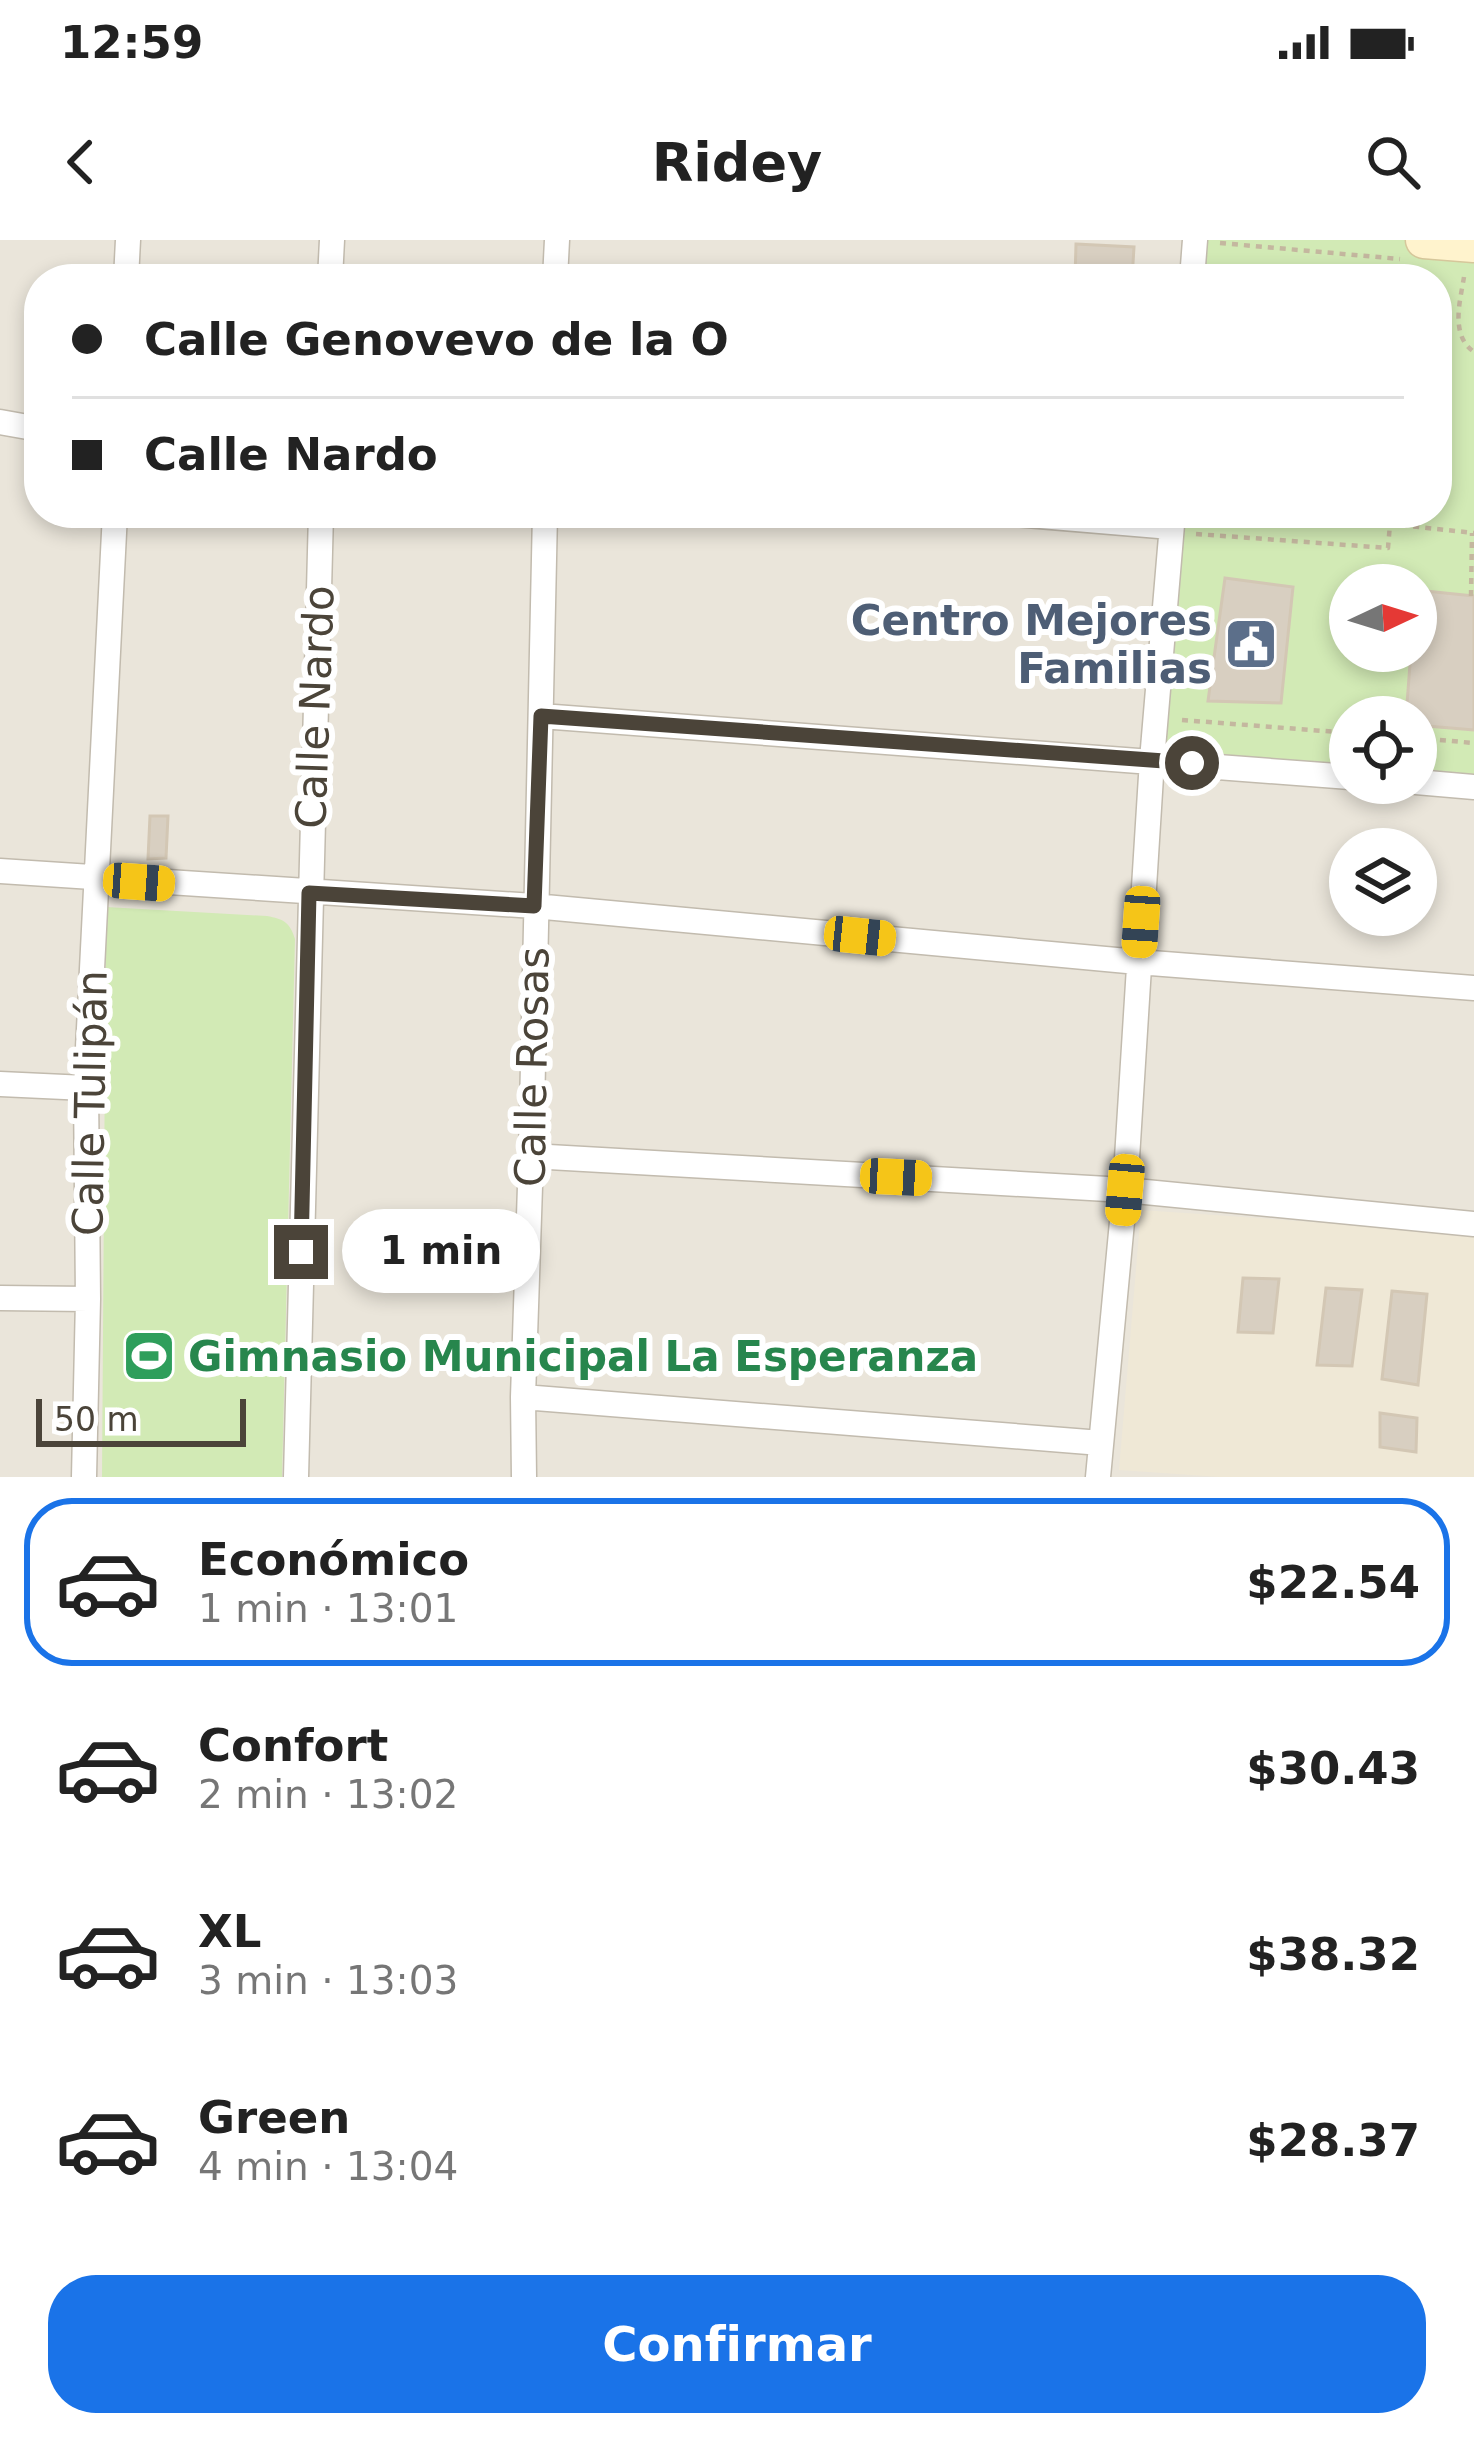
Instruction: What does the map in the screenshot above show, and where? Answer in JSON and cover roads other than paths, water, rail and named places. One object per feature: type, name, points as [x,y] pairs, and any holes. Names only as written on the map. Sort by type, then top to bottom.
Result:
[{"type":"street","points":[[1411,250],[1468,248]]},
{"type":"street","name":"Calle Tulipán","points":[[84,1477],[86,1088],[114,528]]},
{"type":"street","name":"Calle Nardo","points":[[296,1477],[321,528]]},
{"type":"street","name":"Calle Rosas","points":[[524,1477],[545,528]]},
{"type":"street","points":[[1098,1477],[1125,1190],[1152,760],[1179,528]]},
{"type":"street","points":[[541,716],[1329,774]]},
{"type":"street","points":[[1437,784],[1474,787]]},
{"type":"street","points":[[0,871],[534,906],[1474,988]]},
{"type":"street","points":[[0,1084],[86,1088]]},
{"type":"street","points":[[531,1156],[1125,1190],[1474,1224]]},
{"type":"street","points":[[0,1298],[88,1299]]},
{"type":"street","points":[[523,1397],[1101,1443]]},
{"type":"place","name":"Centro Mejores Familias","points":[[1251,644]]},
{"type":"place","name":"Gimnasio Municipal La Esperanza","points":[[149,1356]]}]
